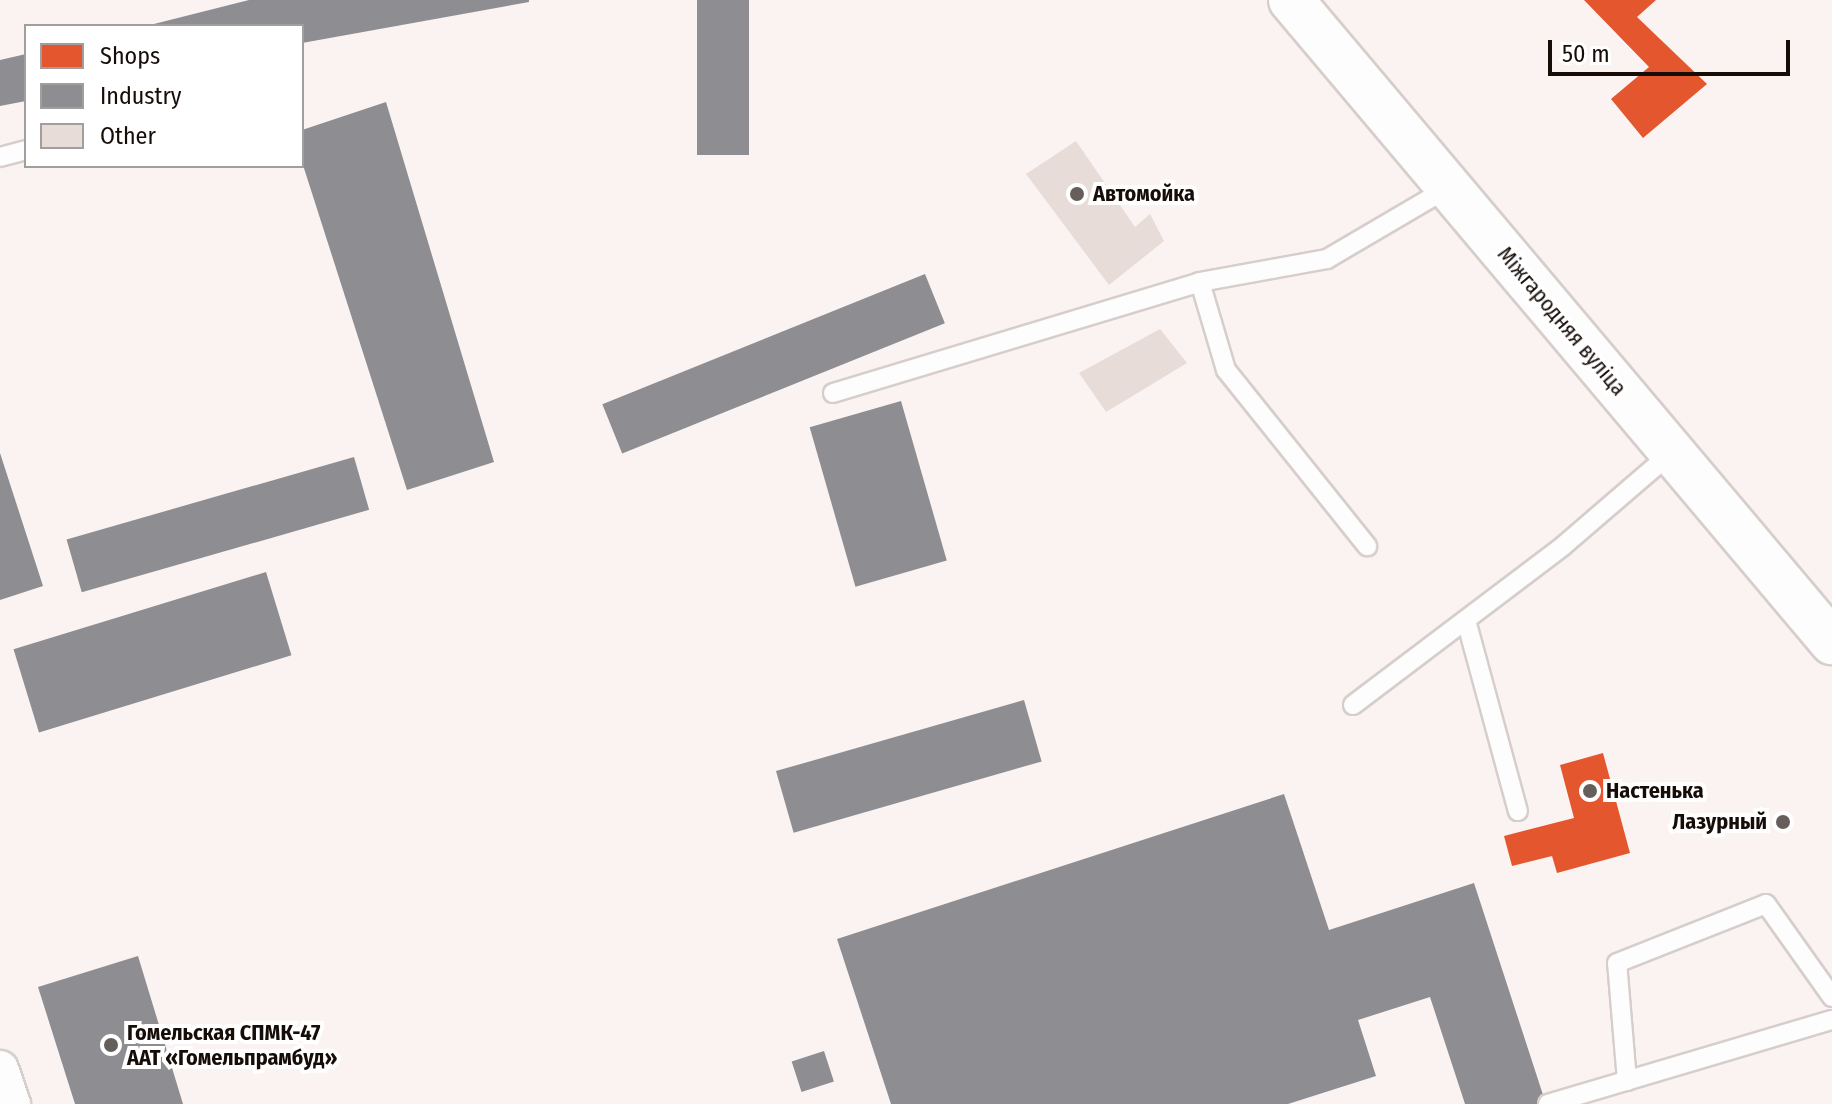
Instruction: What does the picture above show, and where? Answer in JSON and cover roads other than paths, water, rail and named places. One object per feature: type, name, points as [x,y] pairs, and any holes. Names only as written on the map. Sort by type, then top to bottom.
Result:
[{"type":"main road","name":"Міжгародняя вуліца","points":[[1291,0],[1832,642]]},
{"type":"street","points":[[0,1069],[12,1104]]},
{"type":"lane","points":[[0,157],[24,151]]},
{"type":"lane","points":[[833,393],[1200,282],[1327,259],[1450,186]]},
{"type":"lane","points":[[1200,282],[1226,370],[1367,546]]},
{"type":"lane","points":[[1353,705],[1466,620],[1671,453]]},
{"type":"lane","points":[[1466,620],[1518,811]]},
{"type":"lane","points":[[1627,1081],[1617,963],[1766,904],[1832,997]]},
{"type":"lane","points":[[1548,1104],[1832,1020]]},
{"type":"place","name":"Автомойка","points":[[1077,194]]},
{"type":"place","name":"Настенька","points":[[1590,791]]},
{"type":"place","name":"Лазурный","points":[[1783,822]]},
{"type":"place","name":"Гомельская СПМК-47 ААТ «Гомельпрамбуд»","points":[[111,1045]]}]
